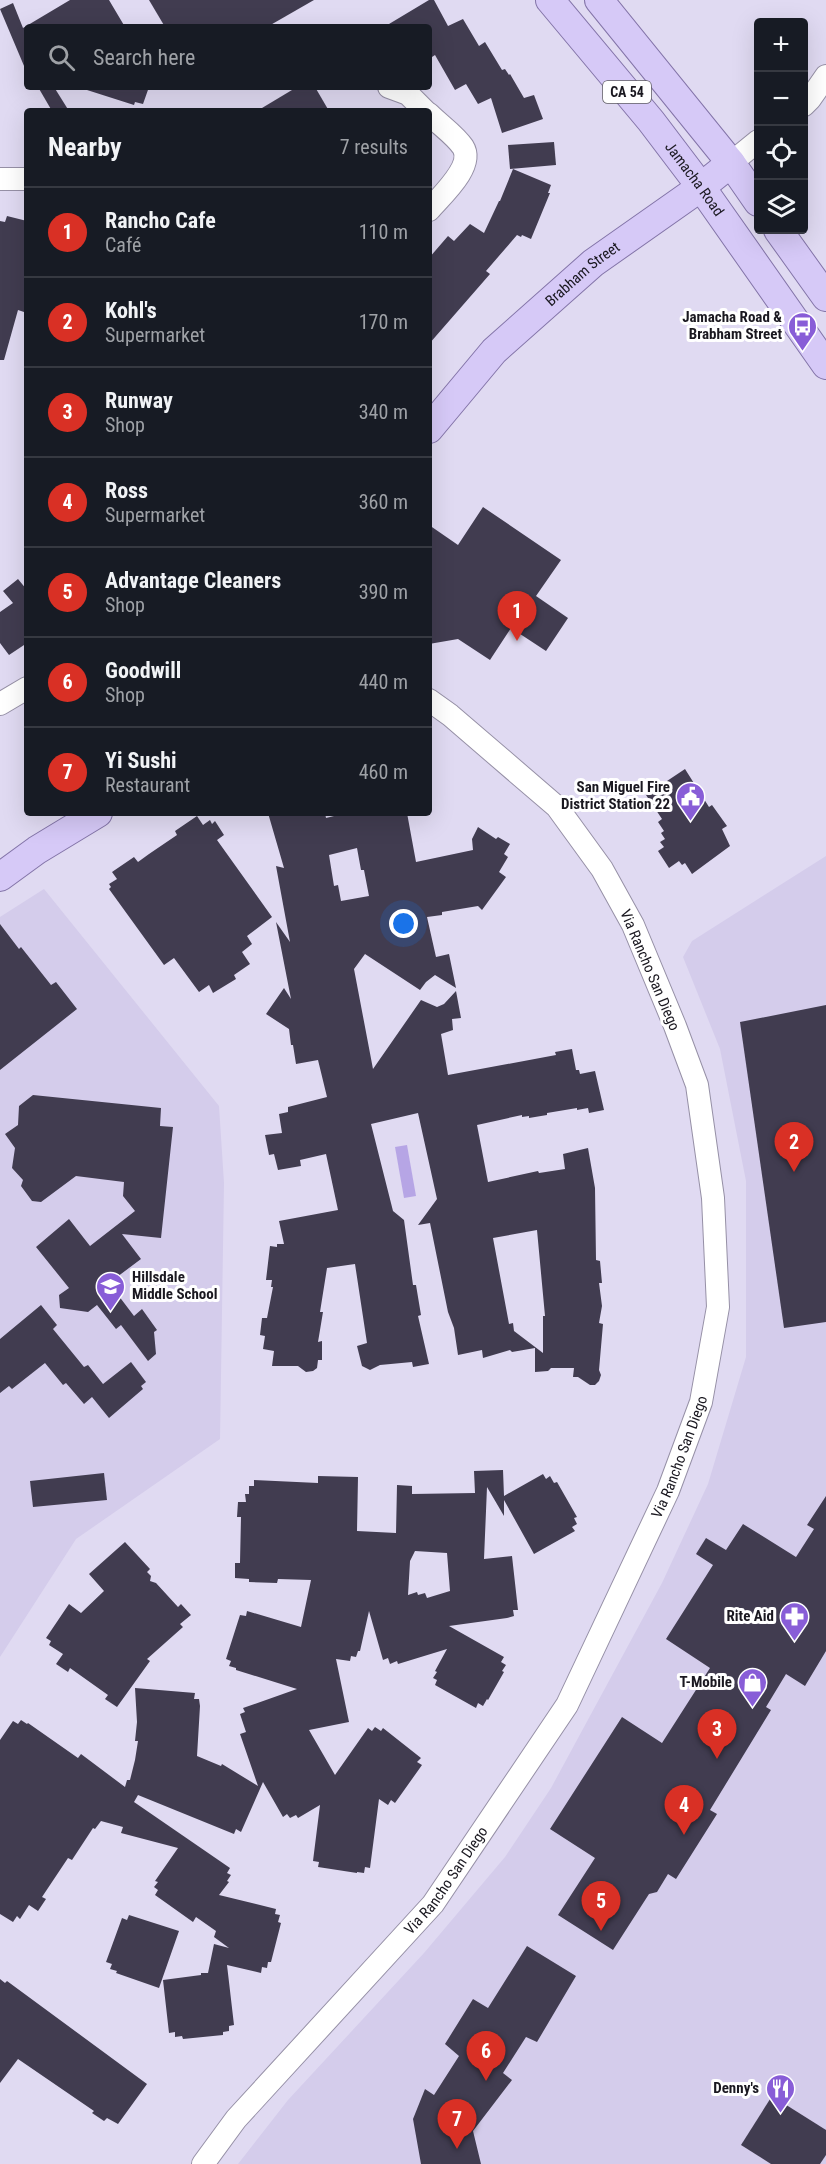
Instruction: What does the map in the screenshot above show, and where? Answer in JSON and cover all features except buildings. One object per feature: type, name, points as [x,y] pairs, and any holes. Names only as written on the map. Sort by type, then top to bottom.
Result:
[{"type":"main road","name":"Jamacha Road","points":[[550,0],[651,121],[701,187],[826,365]]},
{"type":"main road","name":"CA 54","points":[[599,0],[731,163],[754,195]]},
{"type":"main road","name":"Brabham Street","points":[[432,425],[494,351],[593,264],[731,163]]},
{"type":"main road","points":[[781,234],[826,297]]},
{"type":"main road","points":[[0,877],[37,850],[93,816]]},
{"type":"street","points":[[808,101],[826,76]]},
{"type":"street","points":[[398,90],[408,94],[423,108]]},
{"type":"street","points":[[432,117],[462,146],[466,159],[461,172],[432,206]]},
{"type":"street","name":"Brabham Street","points":[[731,163],[754,145]]},
{"type":"street","points":[[0,179],[24,179]]},
{"type":"street","points":[[0,704],[24,690]]},
{"type":"street","name":"Via Rancho San Diego","points":[[203,2164],[236,2119],[433,1904],[567,1705],[668,1491],[701,1402],[718,1307],[713,1198],[697,1084],[633,925],[602,869],[557,807],[432,702]]},
{"type":"shaded area","points":[[826,856],[826,2164],[238,2164],[288,2100],[424,1953],[505,1857],[551,1788],[662,1583],[708,1484],[746,1357],[746,1181],[720,1049],[683,957],[692,941]]},
{"type":"shaded area","name":"Hillsdale Middle School","points":[[44,889],[219,1106],[224,1183],[220,1439],[76,1539],[0,1657],[0,917]]},
{"type":"shaded area","points":[[407,1145],[416,1196],[404,1198],[395,1147]]},
{"type":"place","name":"Jamacha Road & Brabham Street","points":[[803,352]]},
{"type":"place","name":"Rancho Cafe","points":[[517,641]]},
{"type":"place","name":"San Miguel Fire District Station 22","points":[[691,822]]},
{"type":"place","name":"Kohl's","points":[[794,1172]]},
{"type":"place","name":"Hillsdale Middle School","points":[[111,1312]]},
{"type":"place","name":"Rite Aid","points":[[795,1642]]},
{"type":"place","name":"T-Mobile","points":[[753,1708]]},
{"type":"place","name":"Runway","points":[[717,1759]]},
{"type":"place","name":"Ross","points":[[684,1835]]},
{"type":"place","name":"Advantage Cleaners","points":[[601,1931]]},
{"type":"place","name":"Goodwill","points":[[486,2081]]},
{"type":"place","name":"Denny's","points":[[780,2114]]},
{"type":"place","name":"Yi Sushi","points":[[457,2149]]}]
